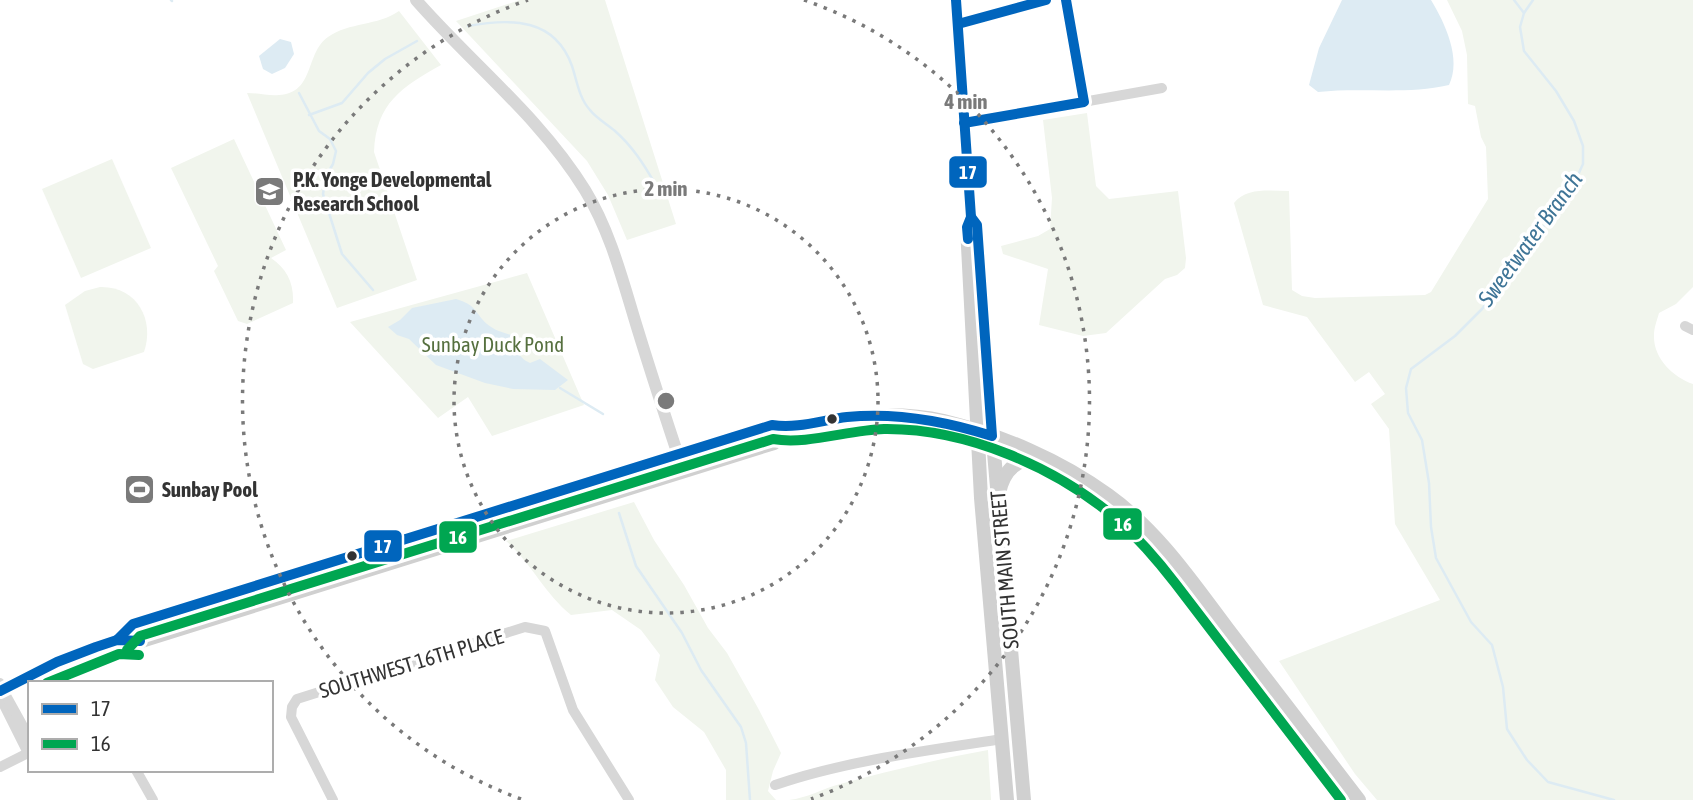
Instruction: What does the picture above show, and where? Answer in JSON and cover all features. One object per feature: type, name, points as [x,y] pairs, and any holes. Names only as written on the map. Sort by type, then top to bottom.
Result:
[{"type":"main road","name":"SOUTH MAIN STREET","points":[[956,0],[971,217],[976,225],[992,632],[1007,800]]},
{"type":"main road","points":[[1,688],[117,640],[133,624],[772,425],[785,429],[847,417],[898,415],[942,421],[985,433],[1048,460],[1108,495],[1164,547],[1359,800]]},
{"type":"main road","points":[[117,640],[138,642],[774,443],[785,429]]},
{"type":"main road","name":"SOUTH MAIN STREET","points":[[985,433],[998,500],[1024,800]]},
{"type":"main road","points":[[998,500],[1004,476],[1015,464],[1030,459],[1048,460]]},
{"type":"main road","points":[[992,632],[1011,634]]},
{"type":"main road","points":[[1002,739],[1019,739]]},
{"type":"street","points":[[416,0],[527,113],[558,150],[586,191],[603,223],[620,271],[683,470]]},
{"type":"street","points":[[958,24],[1046,0]]},
{"type":"street","points":[[1066,0],[1084,102]]},
{"type":"street","points":[[964,123],[1162,88]]},
{"type":"street","name":"SOUTHWEST 16TH PLACE","points":[[333,800],[291,717],[292,708],[298,699],[525,627],[545,631],[573,710],[629,800]]},
{"type":"street","points":[[1,688],[28,735]]},
{"type":"street","points":[[1,688],[4,705],[28,750]]},
{"type":"street","points":[[775,785],[804,775],[1002,739]]},
{"type":"street","points":[[0,767],[28,753]]},
{"type":"street","points":[[137,772],[153,800]]},
{"type":"green space","points":[[520,0],[605,0],[676,224],[627,240],[608,195],[587,161],[456,21]]},
{"type":"green space","points":[[1447,0],[1693,0],[1693,287],[1676,304],[1659,313],[1654,335],[1657,351],[1666,366],[1678,377],[1693,384],[1693,800],[1377,800],[1355,774],[1279,661],[1440,600],[1395,524],[1389,429],[1371,404],[1385,394],[1369,372],[1355,382],[1307,317],[1263,305],[1234,203],[1252,192],[1289,191],[1292,290],[1302,296],[1315,298],[1425,295],[1431,292],[1488,199],[1486,147],[1481,137],[1475,106],[1468,104],[1467,55],[1462,31]]},
{"type":"green space","points":[[399,11],[441,65],[414,81],[394,98],[380,121],[374,152],[417,280],[337,308],[247,93],[290,93],[304,80],[321,44],[328,37]]},
{"type":"green space","points":[[1087,113],[1096,186],[1109,199],[1178,191],[1186,258],[1185,268],[1177,275],[1165,279],[1106,333],[1083,336],[1039,325],[1048,269],[1003,254],[1001,246],[1038,236],[1050,229],[1052,198],[1043,120]]},
{"type":"green space","points":[[234,139],[286,250],[271,258],[288,277],[293,296],[293,303],[247,324],[238,321],[214,271],[218,266],[171,168]]},
{"type":"green space","points":[[112,159],[151,248],[81,278],[42,189]]},
{"type":"green space","name":"Sunbay Duck Pond","points":[[527,273],[584,405],[492,436],[468,397],[438,418],[350,322]]},
{"type":"green space","points":[[100,287],[124,292],[133,299],[145,317],[147,340],[144,352],[93,369],[83,364],[65,305],[85,291]]},
{"type":"green space","points":[[634,502],[708,628],[727,653],[781,753],[768,791],[776,800],[726,800],[726,770],[704,732],[673,707],[655,680],[660,655],[641,630],[612,610],[571,615],[553,598],[506,541]]},
{"type":"green space","points":[[988,750],[991,800],[789,800],[877,774]]},
{"type":"shaded area","points":[[1342,0],[1431,0],[1442,19],[1453,53],[1453,75],[1449,85],[1416,90],[1318,92],[1309,85],[1319,48]]},
{"type":"shaded area","points":[[280,39],[291,42],[294,54],[285,68],[272,74],[263,69],[259,56]]},
{"type":"shaded area","name":"Sunbay Duck Pond","points":[[456,299],[472,307],[490,326],[514,336],[518,352],[526,361],[530,363],[540,359],[568,380],[555,390],[513,389],[485,383],[436,365],[409,339],[397,335],[388,327],[412,308]]},
{"type":"waterway","points":[[1514,0],[1524,13]]},
{"type":"waterway","name":"Sweetwater Branch","points":[[1533,0],[1524,13],[1520,27],[1524,51],[1556,91],[1574,121],[1583,146],[1583,164],[1572,188],[1482,309],[1455,336],[1411,369],[1406,388],[1408,413],[1422,440],[1436,558],[1471,622],[1492,645],[1503,687],[1507,729],[1527,760],[1548,782],[1614,800]]},
{"type":"waterway","points":[[468,26],[515,22],[543,30],[555,38],[572,66],[586,105],[627,143],[654,182]]},
{"type":"waterway","points":[[309,115],[342,103],[368,73],[385,59],[417,41]]},
{"type":"waterway","points":[[299,93],[319,131],[330,139],[336,151],[326,176],[323,194],[342,254],[373,290]]},
{"type":"waterway","points":[[560,388],[603,414]]},
{"type":"waterway","points":[[619,513],[636,566],[682,633],[701,670],[741,727],[746,743],[750,800]]},
{"type":"transit line","name":"17","points":[[956,0],[971,217],[967,227],[968,239]]},
{"type":"transit line","name":"17","points":[[958,24],[1046,0]]},
{"type":"transit line","name":"17","points":[[964,123],[1084,102],[1066,0]]},
{"type":"transit line","name":"17","points":[[117,640],[133,624],[772,425],[791,426],[847,417],[884,416],[939,422],[992,436],[977,225],[971,217]]},
{"type":"transit line","name":"16","points":[[127,650],[140,636],[773,439],[814,439],[884,429],[915,430],[978,443],[1009,454],[1067,483],[1118,520],[1169,575],[1341,800]]},
{"type":"transit line","name":"17","points":[[0,691],[57,662],[96,647],[117,640],[140,641]]},
{"type":"transit line","name":"16","points":[[52,681],[119,654],[139,655]]},
{"type":"place","name":"P.K. Yonge Developmental Research School","points":[[270,191]]},
{"type":"place","name":"Sunbay Pool","points":[[139,489]]}]
